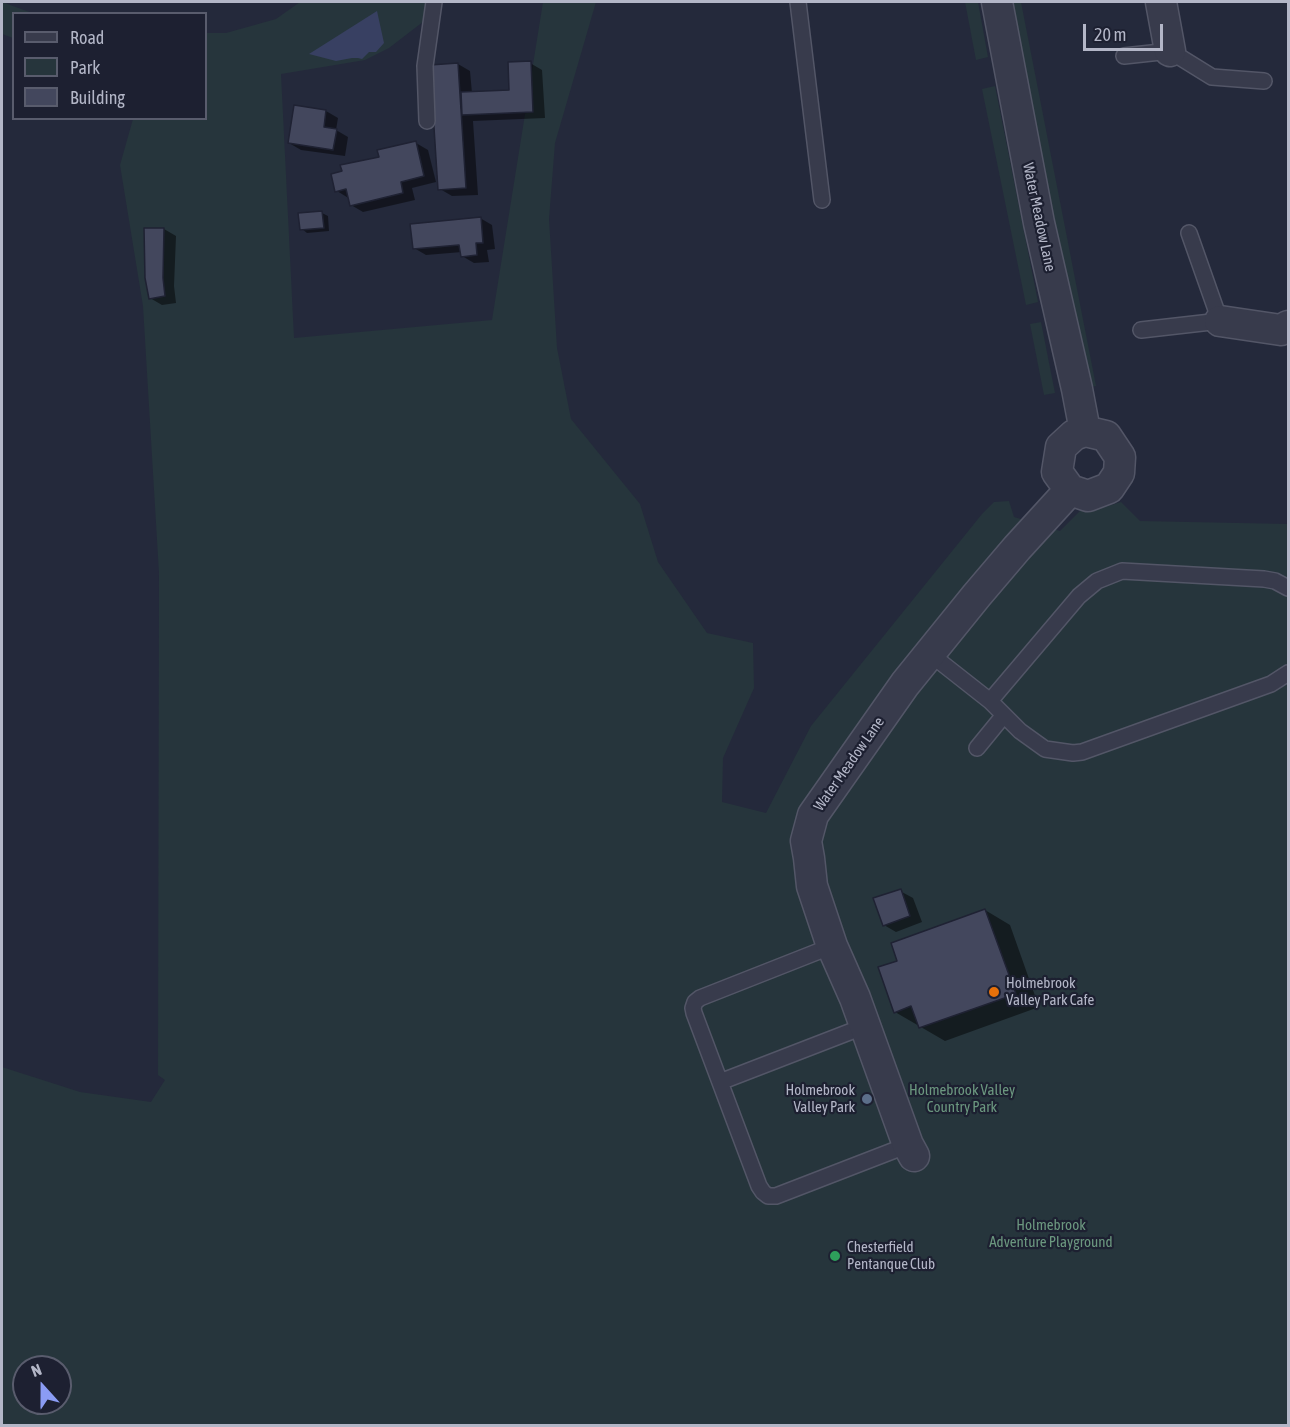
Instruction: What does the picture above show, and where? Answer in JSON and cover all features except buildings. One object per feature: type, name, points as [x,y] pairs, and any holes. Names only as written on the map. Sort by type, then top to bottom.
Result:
[{"type":"street","name":"Water Meadow Lane","points":[[997,2],[1039,223],[1085,431]]},
{"type":"street","points":[[1161,2],[1170,51]]},
{"type":"street","points":[[1220,321],[1286,335]]},
{"type":"street","points":[[1085,431],[1106,436],[1120,458],[1119,473],[1109,488],[1089,496],[1070,490],[1057,472],[1061,447],[1074,435],[1085,431]]},
{"type":"street","name":"Water Meadow Lane","points":[[911,1150],[855,999],[832,946],[812,886],[806,841],[813,814],[905,684],[1010,555],[1070,490]]},
{"type":"lane","points":[[427,122],[425,66],[434,2]]},
{"type":"lane","points":[[798,2],[822,200]]},
{"type":"lane","points":[[1124,56],[1170,51],[1212,77],[1263,81]]},
{"type":"lane","points":[[1141,330],[1220,321],[1189,233]]},
{"type":"lane","points":[[990,701],[1079,596],[1097,582],[1122,571],[1264,579],[1275,581],[1288,588]]},
{"type":"lane","points":[[929,653],[990,701],[1020,731],[1045,748],[1073,753],[1082,752],[1271,684],[1288,673]]},
{"type":"lane","points":[[977,748],[1004,715]]},
{"type":"lane","points":[[832,946],[694,1002],[694,1013],[759,1186],[768,1196],[776,1196],[911,1150]]},
{"type":"lane","points":[[720,1082],[865,1026]]},
{"type":"green space","points":[[2,2],[29,12],[12,12],[12,38],[2,34]]},
{"type":"green space","name":"Holmebrook Valley Country Park","points":[[300,2],[440,2],[428,18],[389,48],[365,60],[281,74],[294,338],[492,320],[543,2],[596,2],[555,143],[549,219],[557,348],[571,419],[640,504],[658,562],[707,633],[753,643],[754,688],[723,758],[722,802],[766,813],[811,726],[994,502],[1009,501],[1014,517],[1060,531],[1082,509],[1092,511],[1121,502],[1140,521],[1288,524],[1288,1425],[2,1426],[2,1067],[80,1092],[151,1102],[165,1080],[158,1075],[159,573],[143,306],[120,165],[133,120],[207,120],[207,33],[226,33],[276,19]]},
{"type":"green space","points":[[965,2],[978,2],[988,57],[976,60]]},
{"type":"green space","points":[[1008,2],[1021,2],[1096,386],[1084,388]]},
{"type":"green space","points":[[995,86],[1038,302],[1026,305],[982,89]]},
{"type":"green space","points":[[1041,322],[1055,393],[1044,395],[1030,324]]},
{"type":"water","points":[[377,11],[384,43],[376,52],[369,52],[362,59],[336,61],[309,54]]},
{"type":"place","name":"Holmebrook Valley Park Cafe","points":[[994,992]]},
{"type":"place","name":"Holmebrook Valley Park","points":[[867,1099]]},
{"type":"place","name":"Chesterfield Pentanque Club","points":[[835,1256]]},
{"type":"park label","name":"Holmebrook Adventure Playground","points":[[1051,1234]]}]
